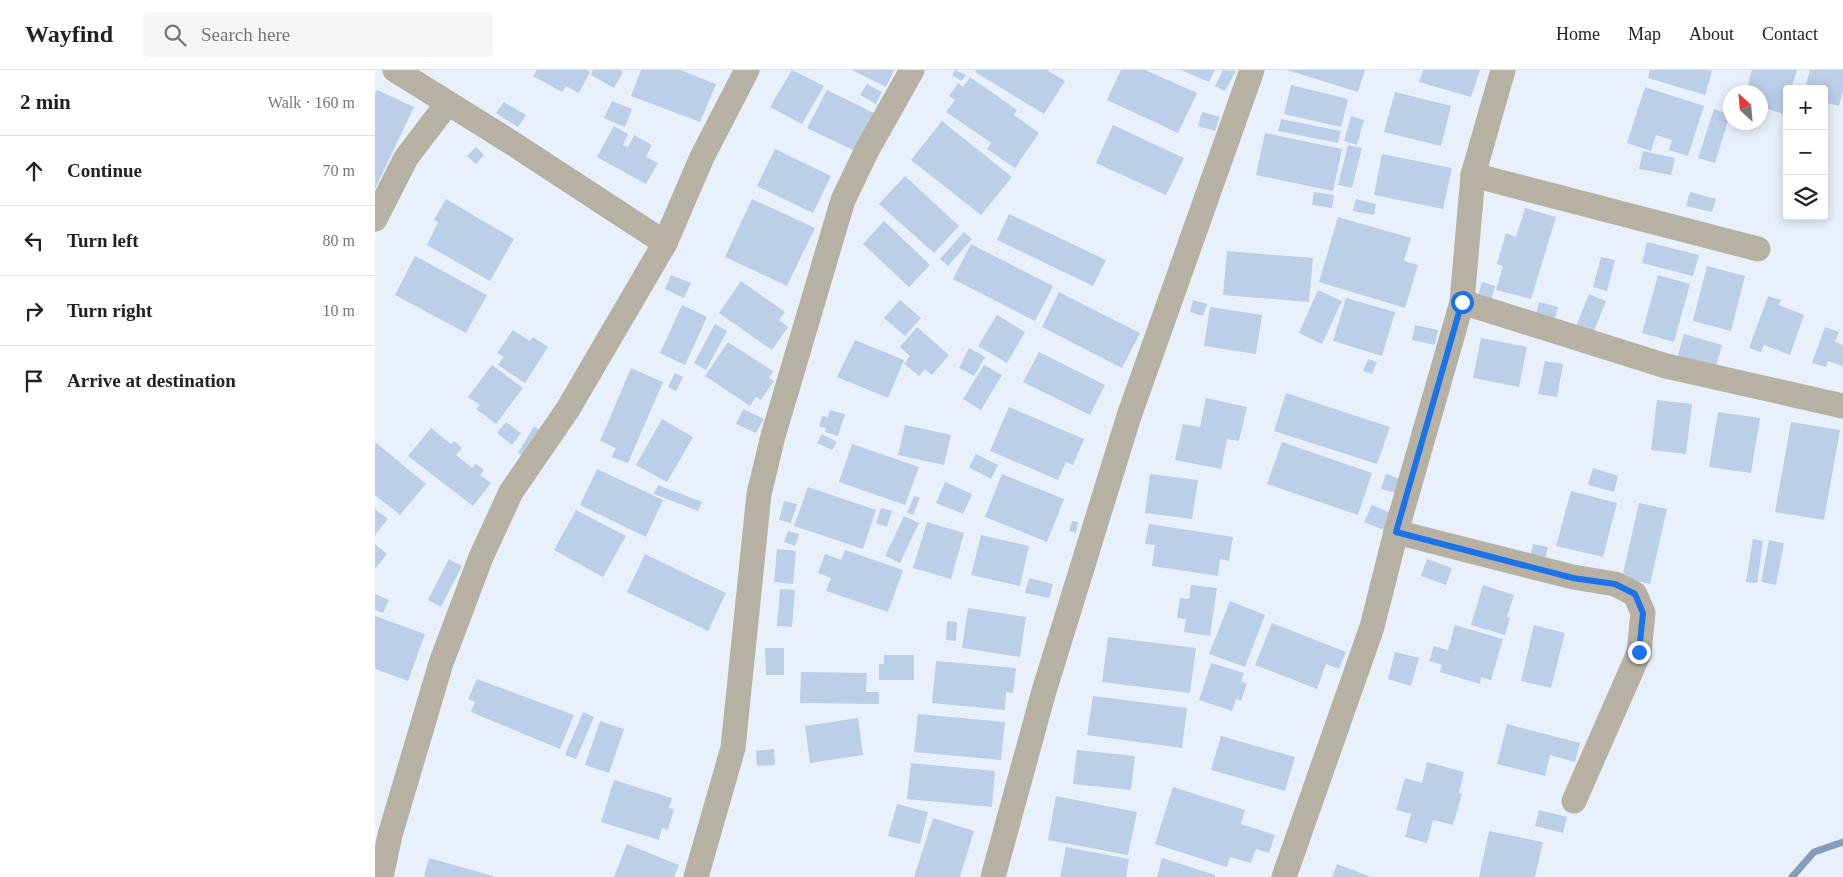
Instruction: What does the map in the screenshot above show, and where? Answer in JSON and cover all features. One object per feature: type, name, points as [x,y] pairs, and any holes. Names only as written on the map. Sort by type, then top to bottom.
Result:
[{"type":"street","points":[[395,70],[665,242]]},
{"type":"street","points":[[381,877],[383,832],[441,663],[492,532],[511,492],[568,408],[665,242],[702,157],[747,70]]},
{"type":"street","points":[[696,877],[733,748],[759,494],[773,436],[843,200],[867,150],[912,70]]},
{"type":"street","points":[[993,877],[1044,691],[1129,416],[1252,70]]},
{"type":"street","points":[[1284,877],[1372,627],[1396,532],[1462,302],[1473,175],[1503,70]]},
{"type":"street","points":[[375,220],[406,158],[447,104]]},
{"type":"street","points":[[1473,175],[1758,249]]},
{"type":"street","points":[[1462,302],[1666,366],[1843,406]]},
{"type":"street","points":[[1396,532],[1573,578],[1615,584],[1635,594],[1643,613],[1639,652],[1573,801]]},
{"type":"building","points":[[537,70],[586,70],[590,72],[579,93],[566,86],[562,92],[533,76]]},
{"type":"building","points":[[593,70],[620,70],[623,72],[614,88],[591,75]]},
{"type":"building","points":[[641,70],[680,70],[716,84],[700,122],[631,96]]},
{"type":"building","points":[[792,70],[824,86],[802,124],[770,107]]},
{"type":"building","points":[[852,70],[894,70],[886,87]]},
{"type":"building","points":[[955,70],[966,75],[961,81],[952,75]]},
{"type":"building","points":[[976,70],[1047,70],[1065,81],[1044,114],[975,72]]},
{"type":"building","points":[[1121,70],[1145,70],[1197,93],[1178,133],[1107,100]]},
{"type":"building","points":[[1181,70],[1215,70],[1209,82]]},
{"type":"building","points":[[1223,70],[1236,71],[1225,91],[1215,86]]},
{"type":"building","points":[[1287,70],[1365,70],[1358,92]]},
{"type":"building","points":[[1423,70],[1480,70],[1471,97],[1419,82]]},
{"type":"building","points":[[1650,70],[1712,71],[1705,95],[1648,78]]},
{"type":"building","points":[[1752,70],[1797,70],[1792,85],[1783,85],[1783,114],[1768,109],[1768,85],[1748,85]]},
{"type":"building","points":[[1810,70],[1843,70],[1843,92],[1839,106],[1828,103],[1828,85],[1806,85]]},
{"type":"building","points":[[970,77],[1017,110],[1014,115],[1039,133],[1015,168],[987,149],[991,143],[946,112],[955,100],[949,96],[958,83],[963,87]]},
{"type":"building","points":[[867,84],[882,92],[876,104],[860,95]]},
{"type":"building","points":[[1291,85],[1348,99],[1341,127],[1284,114]]},
{"type":"building","points":[[1645,87],[1704,106],[1688,156],[1669,150],[1672,140],[1656,135],[1651,151],[1627,143]]},
{"type":"building","points":[[377,90],[414,107],[375,189],[375,94]]},
{"type":"building","points":[[827,90],[874,113],[855,151],[807,128]]},
{"type":"building","points":[[1395,92],[1451,106],[1441,146],[1384,132]]},
{"type":"building","points":[[612,101],[632,109],[625,127],[604,118]]},
{"type":"building","points":[[504,102],[526,115],[518,127],[496,113]]},
{"type":"building","points":[[1714,109],[1723,112],[1723,130],[1725,130],[1715,163],[1698,158]]},
{"type":"building","points":[[1202,112],[1220,117],[1215,131],[1198,126]]},
{"type":"building","points":[[1351,116],[1364,120],[1357,145],[1344,141]]},
{"type":"building","points":[[1281,119],[1341,131],[1338,143],[1278,131]]},
{"type":"building","points":[[942,121],[1012,177],[981,215],[911,160]]},
{"type":"building","points":[[1113,125],[1184,158],[1166,195],[1096,163]]},
{"type":"building","points":[[614,126],[628,134],[623,145],[628,147],[634,135],[652,145],[646,157],[658,163],[646,184],[597,157]]},
{"type":"building","points":[[1265,133],[1342,149],[1333,191],[1256,175]]},
{"type":"building","points":[[1348,145],[1362,148],[1352,188],[1338,185]]},
{"type":"building","points":[[476,147],[484,155],[476,164],[467,156]]},
{"type":"building","points":[[775,149],[831,176],[813,213],[757,186]]},
{"type":"building","points":[[1643,151],[1675,158],[1671,175],[1639,169]]},
{"type":"building","points":[[1382,154],[1452,168],[1443,209],[1374,195]]},
{"type":"building","points":[[905,176],[959,226],[934,253],[879,204]]},
{"type":"building","points":[[1314,192],[1334,195],[1332,208],[1312,205]]},
{"type":"building","points":[[1690,192],[1716,199],[1712,212],[1686,206]]},
{"type":"building","points":[[446,199],[514,239],[490,281],[427,245],[438,222],[434,220]]},
{"type":"building","points":[[752,199],[815,228],[787,286],[725,257]]},
{"type":"building","points":[[1356,199],[1376,204],[1374,215],[1353,211]]},
{"type":"building","points":[[1525,208],[1556,217],[1531,299],[1496,290],[1503,266],[1497,264],[1506,233],[1516,237]]},
{"type":"building","points":[[1009,214],[1106,260],[1093,286],[997,240]]},
{"type":"building","points":[[1338,217],[1411,238],[1404,261],[1418,265],[1405,308],[1319,282]]},
{"type":"building","points":[[884,221],[930,265],[909,287],[863,244]]},
{"type":"building","points":[[964,232],[972,239],[948,266],[940,259]]},
{"type":"building","points":[[1647,242],[1699,255],[1693,276],[1642,263]]},
{"type":"building","points":[[971,244],[1053,286],[1035,321],[953,279]]},
{"type":"building","points":[[1227,251],[1313,258],[1309,302],[1223,295]]},
{"type":"building","points":[[415,256],[487,295],[466,333],[395,295]]},
{"type":"building","points":[[1601,257],[1615,260],[1607,291],[1593,287]]},
{"type":"building","points":[[1707,266],[1745,276],[1731,331],[1693,321]]},
{"type":"building","points":[[671,275],[691,283],[684,298],[665,289]]},
{"type":"building","points":[[1658,275],[1690,284],[1674,342],[1642,333]]},
{"type":"building","points":[[741,281],[785,312],[779,320],[788,327],[772,350],[719,313]]},
{"type":"building","points":[[1482,282],[1495,286],[1491,301],[1478,297]]},
{"type":"building","points":[[1318,290],[1342,301],[1322,344],[1299,333]]},
{"type":"building","points":[[1059,292],[1140,333],[1122,368],[1042,327]]},
{"type":"building","points":[[1589,294],[1606,301],[1592,336],[1575,329]]},
{"type":"building","points":[[1768,296],[1781,300],[1779,305],[1804,315],[1790,355],[1764,345],[1761,352],[1749,348]]},
{"type":"building","points":[[1346,298],[1395,312],[1382,356],[1333,341]]},
{"type":"building","points":[[900,300],[921,318],[905,336],[884,318]]},
{"type":"building","points":[[1193,300],[1207,304],[1203,316],[1190,312]]},
{"type":"building","points":[[1539,302],[1558,307],[1555,319],[1536,314]]},
{"type":"building","points":[[682,305],[707,317],[685,365],[660,353]]},
{"type":"building","points":[[1210,307],[1262,315],[1256,354],[1204,346]]},
{"type":"building","points":[[997,315],[1025,332],[1007,363],[978,346]]},
{"type":"building","points":[[715,324],[727,331],[706,370],[694,363]]},
{"type":"building","points":[[1415,325],[1438,330],[1435,345],[1412,340]]},
{"type":"building","points":[[917,327],[949,355],[932,375],[925,369],[919,376],[904,364],[910,356],[900,347]]},
{"type":"building","points":[[1825,327],[1839,332],[1835,342],[1843,345],[1843,366],[1828,361],[1826,367],[1812,363]]},
{"type":"building","points":[[513,330],[530,341],[533,337],[548,347],[525,383],[498,365],[504,357],[497,353]]},
{"type":"building","points":[[1684,334],[1722,345],[1715,370],[1677,359]]},
{"type":"building","points":[[1481,338],[1527,347],[1519,387],[1473,378]]},
{"type":"building","points":[[855,340],[904,360],[888,398],[837,377]]},
{"type":"building","points":[[728,342],[773,371],[769,378],[774,381],[761,400],[756,397],[750,406],[705,376]]},
{"type":"building","points":[[969,348],[985,357],[974,376],[959,368]]},
{"type":"building","points":[[1039,352],[1105,385],[1090,415],[1023,382]]},
{"type":"building","points":[[1368,359],[1377,362],[1372,374],[1363,371]]},
{"type":"building","points":[[1545,361],[1563,364],[1557,397],[1538,394]]},
{"type":"building","points":[[492,365],[523,388],[496,424],[476,409],[480,405],[468,397]]},
{"type":"building","points":[[984,365],[1002,375],[981,410],[963,399]]},
{"type":"building","points":[[631,368],[663,382],[628,463],[612,457],[616,448],[600,441]]},
{"type":"building","points":[[675,373],[683,377],[676,391],[668,387]]},
{"type":"building","points":[[1286,393],[1390,427],[1377,464],[1274,431]]},
{"type":"building","points":[[1206,398],[1247,407],[1239,441],[1227,439],[1221,469],[1175,460],[1183,424],[1200,427]]},
{"type":"building","points":[[1657,400],[1692,404],[1686,454],[1651,450]]},
{"type":"building","points":[[1009,407],[1084,439],[1073,465],[1066,462],[1058,480],[990,451]]},
{"type":"building","points":[[743,409],[764,419],[756,433],[736,424]]},
{"type":"building","points":[[830,410],[845,414],[838,436],[825,432],[826,428],[819,427],[822,416],[828,417]]},
{"type":"building","points":[[1718,412],[1760,418],[1751,473],[1709,467]]},
{"type":"building","points":[[662,419],[693,437],[667,482],[636,465]]},
{"type":"building","points":[[506,422],[521,433],[512,445],[497,433]]},
{"type":"building","points":[[1791,422],[1840,430],[1824,520],[1775,512]]},
{"type":"building","points":[[905,425],[951,435],[944,465],[898,455]]},
{"type":"building","points":[[534,426],[544,433],[527,459],[518,453]]},
{"type":"building","points":[[431,428],[451,444],[454,441],[462,448],[456,455],[472,468],[476,464],[484,470],[480,475],[491,483],[473,506],[408,456]]},
{"type":"building","points":[[822,434],[837,442],[832,450],[817,443]]},
{"type":"building","points":[[375,442],[426,484],[400,515],[375,495]]},
{"type":"building","points":[[1282,442],[1372,473],[1358,515],[1267,484]]},
{"type":"building","points":[[852,444],[919,467],[905,505],[839,482]]},
{"type":"building","points":[[976,454],[998,465],[991,479],[969,467]]},
{"type":"building","points":[[1593,468],[1618,476],[1614,492],[1588,485]]},
{"type":"building","points":[[597,469],[663,500],[646,537],[580,505]]},
{"type":"building","points":[[1002,474],[1064,499],[1047,542],[985,517]]},
{"type":"building","points":[[1150,474],[1198,480],[1192,519],[1145,513]]},
{"type":"building","points":[[1386,474],[1401,479],[1396,493],[1381,489]]},
{"type":"building","points":[[945,482],[972,494],[963,514],[936,503]]},
{"type":"building","points":[[658,485],[702,502],[698,511],[654,494]]},
{"type":"building","points":[[808,487],[876,510],[863,549],[794,526]]},
{"type":"building","points":[[1571,491],[1617,503],[1603,557],[1556,546]]},
{"type":"building","points":[[914,496],[920,498],[913,515],[907,513]]},
{"type":"building","points":[[784,501],[797,504],[791,523],[779,520]]},
{"type":"building","points":[[1639,503],[1667,509],[1650,584],[1622,578]]},
{"type":"building","points":[[1372,505],[1396,515],[1389,532],[1364,522]]},
{"type":"building","points":[[881,508],[892,511],[887,527],[876,523]]},
{"type":"building","points":[[375,509],[388,519],[375,535]]},
{"type":"building","points":[[576,510],[626,536],[603,577],[554,550]]},
{"type":"building","points":[[904,516],[919,523],[900,563],[885,556]]},
{"type":"building","points":[[1072,521],[1078,522],[1076,533],[1069,531]]},
{"type":"building","points":[[927,522],[964,533],[951,579],[913,568]]},
{"type":"building","points":[[1149,524],[1233,537],[1229,561],[1220,559],[1218,576],[1152,566],[1155,545],[1145,544]]},
{"type":"building","points":[[788,531],[799,534],[795,546],[784,542]]},
{"type":"building","points":[[981,535],[1029,546],[1020,586],[971,575]]},
{"type":"building","points":[[1753,539],[1763,541],[1757,583],[1746,582]]},
{"type":"building","points":[[1769,540],[1784,543],[1776,585],[1761,582]]},
{"type":"building","points":[[375,544],[387,554],[375,569]]},
{"type":"building","points":[[1533,544],[1548,547],[1545,561],[1530,557]]},
{"type":"building","points":[[777,549],[796,551],[793,584],[774,582]]},
{"type":"building","points":[[845,550],[903,570],[888,612],[826,591],[831,578],[818,573],[825,554],[841,560]]},
{"type":"building","points":[[645,554],[726,593],[708,631],[627,592]]},
{"type":"building","points":[[449,559],[462,566],[441,607],[428,600]]},
{"type":"building","points":[[1427,559],[1452,568],[1446,585],[1421,576]]},
{"type":"building","points":[[1029,578],[1053,584],[1049,598],[1025,593]]},
{"type":"building","points":[[1191,585],[1217,588],[1210,636],[1184,632],[1186,619],[1177,618],[1180,598],[1189,599]]},
{"type":"building","points":[[1483,585],[1514,595],[1507,617],[1510,618],[1505,635],[1471,625]]},
{"type":"building","points":[[780,589],[795,590],[792,627],[777,626]]},
{"type":"building","points":[[375,594],[389,600],[383,613],[375,610]]},
{"type":"building","points":[[1230,601],[1265,615],[1245,667],[1209,654]]},
{"type":"building","points":[[968,608],[1026,617],[1020,657],[962,648]]},
{"type":"building","points":[[375,616],[425,634],[408,681],[375,669]]},
{"type":"building","points":[[947,621],[957,622],[956,641],[946,640]]},
{"type":"building","points":[[1272,623],[1346,652],[1339,669],[1326,664],[1317,689],[1255,665]]},
{"type":"building","points":[[1455,625],[1503,639],[1491,680],[1481,677],[1480,684],[1440,672],[1442,665],[1429,661],[1434,646],[1448,650]]},
{"type":"building","points":[[1534,625],[1565,633],[1551,688],[1521,681]]},
{"type":"building","points":[[1108,637],[1196,648],[1190,693],[1102,682]]},
{"type":"building","points":[[765,648],[784,648],[784,675],[766,675]]},
{"type":"building","points":[[1395,652],[1419,658],[1411,686],[1388,679]]},
{"type":"building","points":[[884,655],[914,655],[914,680],[879,680],[879,664],[884,664]]},
{"type":"building","points":[[936,661],[1016,668],[1013,693],[1006,692],[1005,710],[932,703]]},
{"type":"building","points":[[1211,663],[1244,673],[1241,682],[1247,683],[1241,701],[1236,699],[1232,711],[1199,700]]},
{"type":"building","points":[[801,672],[867,673],[866,692],[879,692],[879,704],[800,703]]},
{"type":"building","points":[[477,679],[574,715],[560,749],[471,712],[475,702],[468,699]]},
{"type":"building","points":[[1093,696],[1187,708],[1182,748],[1087,735]]},
{"type":"building","points":[[583,712],[594,717],[576,759],[565,755]]},
{"type":"building","points":[[918,714],[1005,722],[1001,760],[914,752]]},
{"type":"building","points":[[858,718],[863,755],[810,763],[805,726]]},
{"type":"building","points":[[600,721],[624,729],[609,773],[585,765]]},
{"type":"building","points":[[1507,724],[1580,743],[1575,762],[1550,755],[1545,776],[1497,764]]},
{"type":"building","points":[[1221,736],[1295,757],[1285,791],[1211,770]]},
{"type":"building","points":[[774,749],[775,765],[757,766],[756,751]]},
{"type":"building","points":[[1077,750],[1135,756],[1131,790],[1073,784]]},
{"type":"building","points":[[1427,762],[1464,772],[1459,793],[1462,794],[1453,825],[1433,820],[1427,843],[1405,837],[1411,814],[1396,810],[1405,778],[1422,783]]},
{"type":"building","points":[[911,763],[995,771],[992,807],[907,799]]},
{"type":"building","points":[[614,780],[672,798],[669,808],[674,809],[668,830],[662,828],[659,840],[601,822]]},
{"type":"building","points":[[1173,787],[1245,810],[1241,824],[1275,835],[1269,853],[1256,849],[1251,863],[1230,857],[1227,867],[1155,844]]},
{"type":"building","points":[[1056,796],[1137,812],[1128,855],[1048,840]]},
{"type":"building","points":[[897,804],[928,812],[920,844],[888,836]]},
{"type":"building","points":[[1539,810],[1567,817],[1563,833],[1535,826]]},
{"type":"building","points":[[933,818],[974,831],[960,877],[914,877]]},
{"type":"building","points":[[1489,831],[1543,842],[1535,877],[1479,877]]},
{"type":"building","points":[[627,844],[679,865],[674,877],[614,877]]},
{"type":"building","points":[[1066,847],[1129,859],[1126,877],[1060,877]]},
{"type":"building","points":[[429,858],[493,877],[427,877],[424,876]]},
{"type":"building","points":[[1162,858],[1215,875],[1215,877],[1157,877]]},
{"type":"building","points":[[1337,864],[1371,877],[1332,877]]},
{"type":"waterway","points":[[1792,877],[1814,852],[1843,842]]},
{"type":"route","points":[[1462,302],[1396,532],[1573,578],[1615,584],[1635,594],[1643,613],[1639,652]]}]
